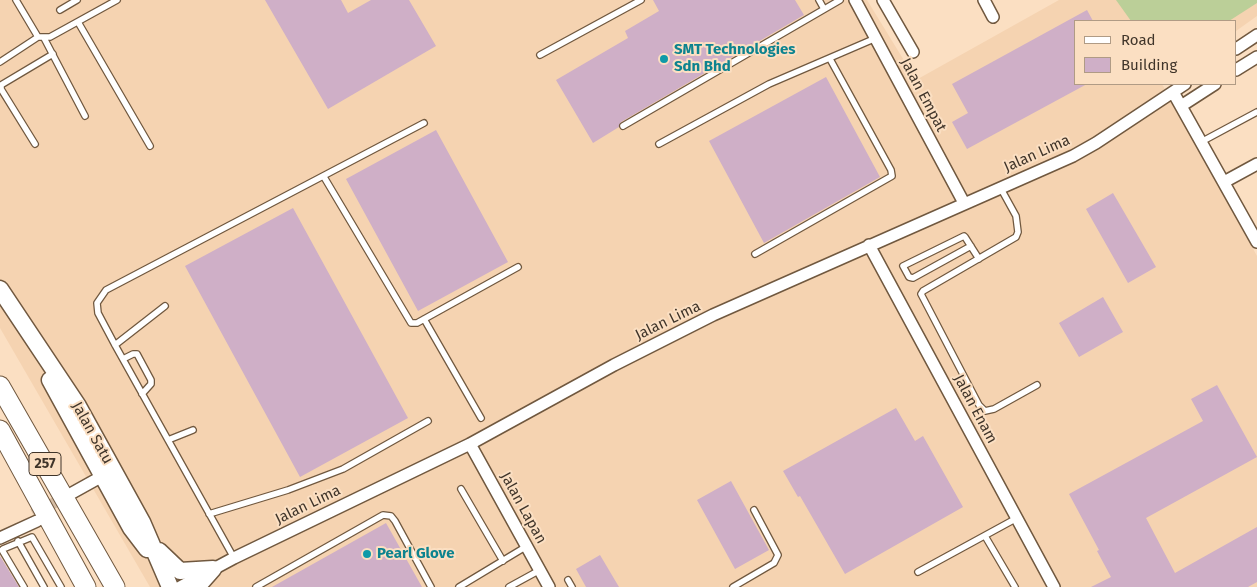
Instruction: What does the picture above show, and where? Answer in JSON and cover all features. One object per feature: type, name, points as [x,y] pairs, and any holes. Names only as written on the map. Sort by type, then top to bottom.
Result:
[{"type":"highway","name":"257","points":[[0,386],[115,587]]},
{"type":"highway","name":"257","points":[[0,430],[86,587]]},
{"type":"highway","points":[[90,543],[99,573],[106,587]]},
{"type":"main road","name":"Jalan Satu","points":[[0,289],[78,406],[131,528],[160,567]]},
{"type":"main road","name":"Jalan Satu","points":[[110,476],[142,522],[170,587]]},
{"type":"main road","points":[[151,544],[180,571],[213,569]]},
{"type":"main road","points":[[197,587],[213,569]]},
{"type":"street","name":"Jalan Empat","points":[[855,0],[964,203]]},
{"type":"street","points":[[883,0],[914,52]]},
{"type":"street","points":[[984,0],[993,17]]},
{"type":"street","points":[[1237,48],[1257,35]]},
{"type":"street","points":[[1237,69],[1257,57]]},
{"type":"street","name":"Jalan Lima","points":[[180,587],[234,558],[470,444],[614,365],[713,315],[1000,188],[1096,143],[1184,85]]},
{"type":"street","points":[[1181,106],[1213,85]]},
{"type":"street","points":[[1173,92],[1257,242]]},
{"type":"street","points":[[1224,182],[1257,164]]},
{"type":"street","name":"Jalan Enam","points":[[869,245],[1054,587]]},
{"type":"street","name":"Jalan Lapan","points":[[470,444],[549,587]]},
{"type":"street","points":[[74,496],[110,476]]},
{"type":"street","points":[[1,544],[35,517]]},
{"type":"lane","points":[[16,0],[54,54],[85,116]]},
{"type":"lane","points":[[60,10],[77,0]]},
{"type":"lane","points":[[0,62],[41,37],[50,38],[117,0]]},
{"type":"lane","points":[[540,55],[641,0]]},
{"type":"lane","points":[[819,0],[824,9]]},
{"type":"lane","points":[[623,126],[840,0]]},
{"type":"lane","points":[[78,22],[150,146]]},
{"type":"lane","points":[[659,144],[769,84],[876,38]]},
{"type":"lane","points":[[35,144],[1,89],[1,85],[54,54]]},
{"type":"lane","points":[[755,254],[892,176],[891,170],[830,59]]},
{"type":"lane","points":[[1201,142],[1257,112]]},
{"type":"lane","points":[[234,558],[115,345],[98,312],[97,303],[106,290],[424,123]]},
{"type":"lane","points":[[324,177],[411,323],[417,323],[518,267]]},
{"type":"lane","points":[[1000,188],[1016,216],[1018,232],[1007,243],[923,291],[922,298],[978,404],[985,411],[994,409],[1037,385]]},
{"type":"lane","points":[[971,246],[913,278],[910,277],[903,266],[962,236],[965,237],[971,246],[979,259]]},
{"type":"lane","points":[[115,345],[164,306]]},
{"type":"lane","points":[[424,319],[481,418]]},
{"type":"lane","points":[[123,359],[137,354],[151,380],[151,384],[142,394]]},
{"type":"lane","points":[[209,514],[288,490],[343,469],[428,421]]},
{"type":"lane","points":[[168,440],[193,430]]},
{"type":"lane","points":[[461,489],[503,562]]},
{"type":"lane","points":[[734,587],[774,563],[778,555],[754,510]]},
{"type":"lane","points":[[256,587],[383,515],[391,516],[395,521],[431,587]]},
{"type":"lane","points":[[918,572],[1017,518]]},
{"type":"lane","points":[[985,536],[1015,587]]},
{"type":"lane","points":[[24,587],[1,544],[26,538],[34,538],[61,587]]},
{"type":"lane","points":[[18,541],[44,587]]},
{"type":"lane","points":[[459,587],[527,546]]},
{"type":"lane","points":[[509,587],[540,570]]},
{"type":"lane","points":[[568,580],[572,587]]},
{"type":"shaded area","points":[[0,0],[867,0],[916,80],[1059,0],[1257,0],[1257,16],[1237,30],[1237,20],[1074,20],[1074,85],[1163,85],[1257,256],[1257,587],[150,587],[0,328]]},
{"type":"green space","points":[[1116,0],[1257,0],[1257,3],[1231,20],[1130,20]]},
{"type":"building","points":[[265,0],[341,0],[348,13],[371,0],[409,0],[436,46],[328,109]]},
{"type":"building","name":"SMT Technologies Sdn Bhd","points":[[653,0],[795,0],[804,15],[621,122],[619,127],[593,143],[556,80],[628,38],[625,31],[659,11]]},
{"type":"building","points":[[1087,10],[1092,20],[1074,20],[1074,85],[1085,85],[967,149],[952,122],[968,113],[952,84]]},
{"type":"building","points":[[826,77],[880,177],[764,243],[709,141]]},
{"type":"building","points":[[436,130],[508,262],[418,311],[346,179]]},
{"type":"building","points":[[1113,193],[1156,267],[1128,283],[1086,209]]},
{"type":"building","points":[[293,208],[408,418],[300,477],[185,266]]},
{"type":"building","points":[[1103,297],[1123,332],[1079,357],[1059,323]]},
{"type":"building","points":[[1217,385],[1257,457],[1146,518],[1175,573],[1257,527],[1257,582],[1248,587],[1091,587],[1111,577],[1069,494],[1203,421],[1191,399]]},
{"type":"building","points":[[896,408],[915,441],[923,436],[963,507],[845,574],[800,496],[798,497],[783,471]]},
{"type":"building","points":[[731,481],[769,550],[735,569],[697,500]]},
{"type":"building","name":"Pearl Glove","points":[[386,523],[422,587],[272,587]]},
{"type":"building","points":[[600,555],[619,587],[586,587],[576,569]]},
{"type":"building","points":[[0,556],[19,587],[0,587]]},
{"type":"tunnel","points":[[33,514],[69,495]]},
{"type":"place","name":"SMT Technologies Sdn Bhd","points":[[664,59]]},
{"type":"place","name":"Pearl Glove","points":[[367,554]]}]
